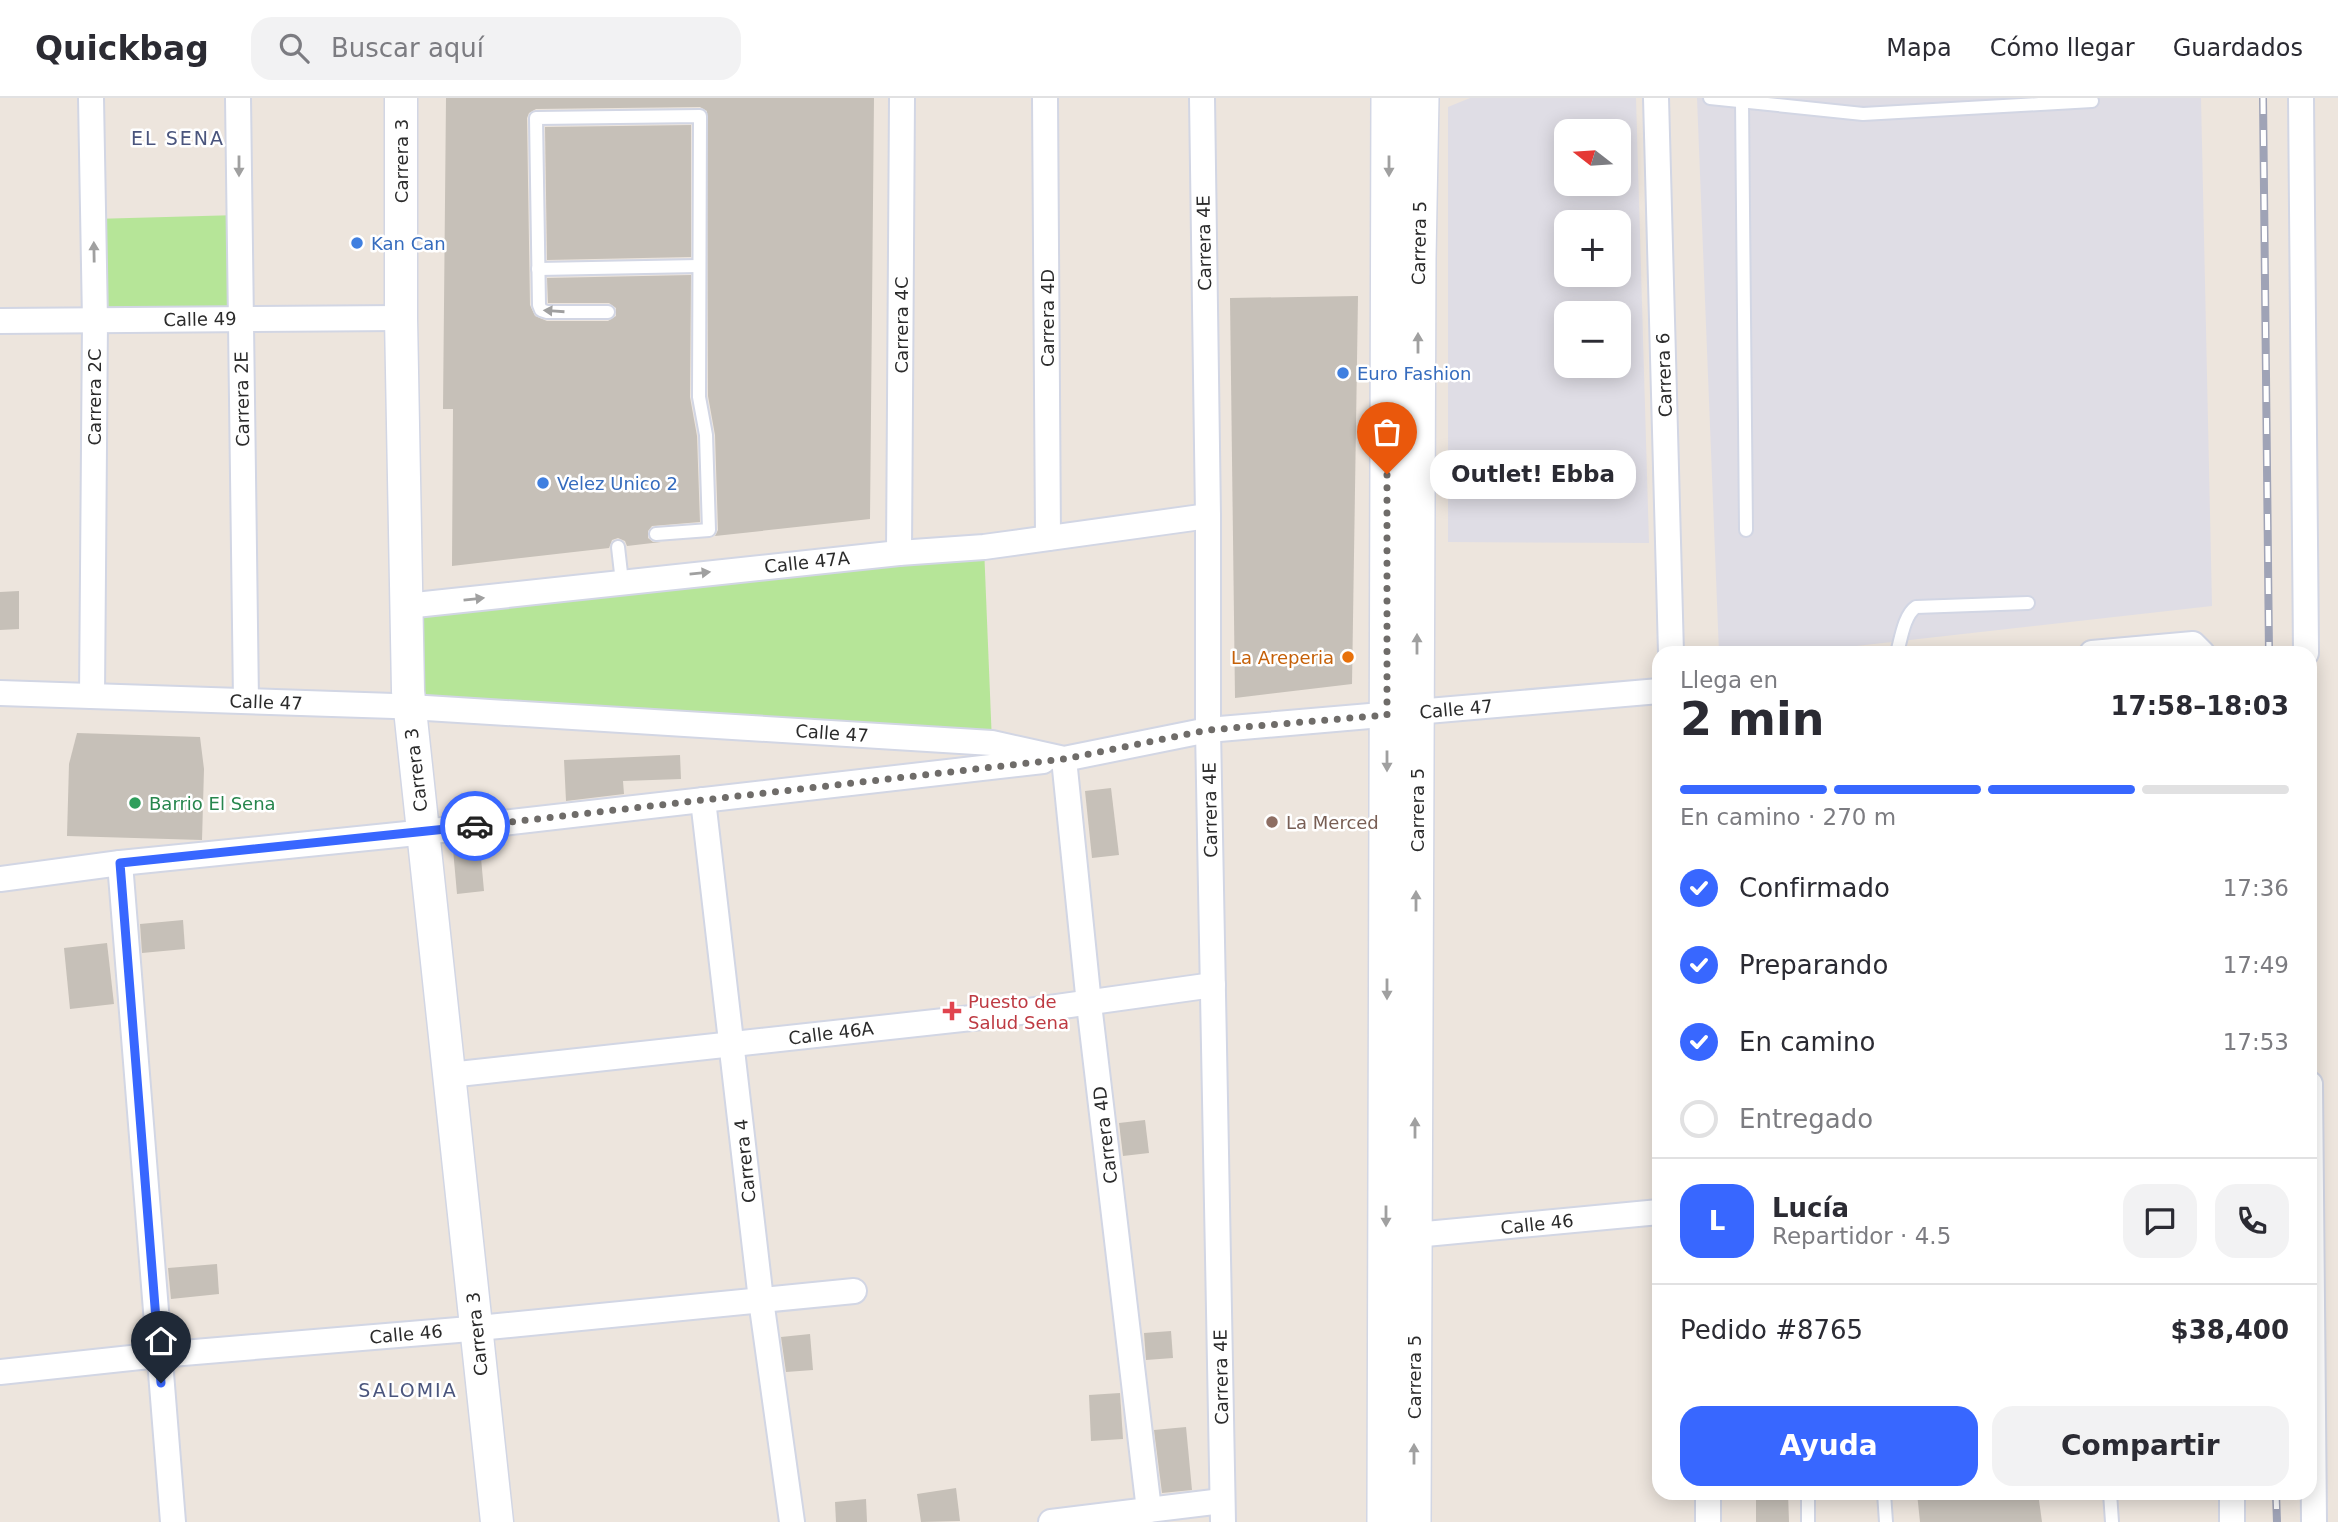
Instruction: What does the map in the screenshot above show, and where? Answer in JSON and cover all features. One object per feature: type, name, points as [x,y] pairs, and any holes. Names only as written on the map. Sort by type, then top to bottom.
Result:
[{"type":"main road","name":"Carrera 5","points":[[1389,98],[1415,1235],[1413,1522]]},
{"type":"main road","name":"Carrera 5","points":[[1385,1522],[1402,713],[1421,98]]},
{"type":"street","name":"Carrera 2C","points":[[91,98],[95,321],[92,696]]},
{"type":"street","name":"Carrera 2E","points":[[238,98],[246,701]]},
{"type":"street","name":"Carrera 3","points":[[401,98],[401,318],[410,707],[497,1522]]},
{"type":"street","name":"Carrera 4C","points":[[900,553],[902,98]]},
{"type":"street","name":"Carrera 4D","points":[[1045,98],[1048,538]]},
{"type":"street","name":"Carrera 4E","points":[[1202,98],[1208,730],[1223,1512]]},
{"type":"street","name":"Carrera 6","points":[[1656,98],[1671,646]]},
{"type":"street","points":[[2301,98],[2306,646]]},
{"type":"street","name":"Calle 49","points":[[0,321],[401,318]]},
{"type":"street","name":"Calle 47A","points":[[406,606],[900,553],[984,547],[1208,516]]},
{"type":"street","name":"Calle 47","points":[[0,693],[410,707],[992,743],[1064,759],[1208,730],[1652,692]]},
{"type":"street","name":"Carrera 4D","points":[[1064,759],[1089,1003],[1149,1510]]},
{"type":"street","points":[[0,879],[120,863],[423,832],[1064,759]]},
{"type":"street","name":"Carrera 4","points":[[703,800],[761,1300],[792,1522]]},
{"type":"street","points":[[120,863],[173,1522]]},
{"type":"street","name":"Calle 46A","points":[[449,1075],[1089,1003],[1213,985]]},
{"type":"street","name":"Calle 46","points":[[1415,1235],[1652,1213]]},
{"type":"street","name":"Calle 46","points":[[0,1373],[159,1355],[854,1292]]},
{"type":"street","points":[[1707,1500],[1708,1522]]},
{"type":"street","points":[[2232,1500],[2232,1522]]},
{"type":"street","points":[[2314,1500],[2314,1522]]},
{"type":"street","points":[[1051,1522],[1149,1510],[1223,1512]]},
{"type":"lane","points":[[1710,98],[1863,114],[2092,101]]},
{"type":"lane","points":[[1742,101],[1746,530]]},
{"type":"lane","points":[[608,312],[541,310],[539,305],[536,118],[699,116],[699,397],[706,435],[709,530],[656,534]]},
{"type":"lane","points":[[538,269],[699,266]]},
{"type":"lane","points":[[618,547],[622,582]]},
{"type":"lane","points":[[1899,646],[1911,610],[1916,607],[2028,603]]},
{"type":"lane","points":[[1808,1500],[1808,1522]]},
{"type":"lane","points":[[1884,1500],[1886,1522]]},
{"type":"lane","points":[[2110,1500],[2112,1522]]},
{"type":"shaded area","points":[[1470,98],[1636,98],[1649,543],[1448,542],[1448,107]]},
{"type":"shaded area","points":[[1697,98],[2201,98],[2212,606],[1856,646],[1719,646]]},
{"type":"green space","points":[[239,215],[240,319],[95,321],[93,219]]},
{"type":"green space","points":[[984,547],[992,743],[409,707],[406,606]]},
{"type":"building","points":[[446,98],[874,98],[870,519],[715,536],[718,530],[715,435],[708,396],[707,111],[700,107],[536,109],[529,113],[527,118],[530,305],[535,316],[547,321],[608,321],[616,316],[616,308],[609,303],[548,303],[547,278],[691,275],[690,397],[697,436],[700,522],[652,526],[648,531],[648,538],[653,542],[661,542],[627,546],[625,541],[618,538],[612,540],[609,548],[452,566],[453,409],[443,409]]},
{"type":"building","points":[[691,125],[691,257],[547,260],[545,127]]},
{"type":"building","points":[[1358,296],[1352,684],[1235,698],[1230,298]]},
{"type":"building","points":[[19,591],[19,629],[0,630],[0,592]]},
{"type":"building","name":"Barrio El Sena","points":[[77,733],[200,737],[204,769],[202,840],[67,836],[69,764]]},
{"type":"building","points":[[680,755],[681,779],[623,781],[624,794],[566,801],[564,760]]},
{"type":"building","points":[[1111,788],[1119,855],[1092,858],[1085,791]]},
{"type":"building","points":[[480,847],[484,891],[457,894],[453,849]]},
{"type":"building","points":[[183,920],[185,949],[142,953],[140,924]]},
{"type":"building","points":[[107,943],[114,1004],[70,1009],[64,948]]},
{"type":"building","points":[[1145,1120],[1149,1153],[1123,1156],[1119,1123]]},
{"type":"building","points":[[217,1264],[219,1294],[171,1299],[168,1268]]},
{"type":"building","points":[[1171,1331],[1173,1358],[1146,1360],[1144,1333]]},
{"type":"building","points":[[810,1334],[813,1370],[786,1372],[781,1337]]},
{"type":"building","points":[[1120,1393],[1123,1439],[1091,1441],[1089,1395]]},
{"type":"building","points":[[1186,1427],[1192,1490],[1162,1493],[1154,1430]]},
{"type":"building","points":[[956,1488],[960,1521],[921,1522],[917,1494]]},
{"type":"building","points":[[866,1499],[867,1522],[836,1522],[835,1502]]},
{"type":"building","points":[[1756,1500],[1788,1500],[1789,1522],[1756,1522]]},
{"type":"building","points":[[1918,1500],[2039,1500],[2042,1522],[1920,1522]]},
{"type":"railway","points":[[2263,98],[2269,646]]},
{"type":"railway","points":[[2276,1500],[2277,1522]]},
{"type":"way so far","points":[[475,826],[1064,759],[1208,730],[1387,715],[1387,474]]},
{"type":"place","name":"Kan Can","points":[[357,243]]},
{"type":"place","name":"Euro Fashion","points":[[1343,373]]},
{"type":"place","name":"Outlet! Ebba","points":[[1387,474]]},
{"type":"place","name":"Velez Unico 2","points":[[543,483]]},
{"type":"place","name":"La Areperia","points":[[1348,657]]},
{"type":"place","name":"Barrio El Sena","points":[[135,803]]},
{"type":"place","name":"La Merced","points":[[1272,822]]},
{"type":"place","name":"Puesto de Salud Sena","points":[[952,1011]]},
{"type":"district","name":"EL SENA","points":[[178,138]]},
{"type":"district","name":"SALOMIA","points":[[408,1390]]},
{"type":"route","points":[[161,1383],[120,863],[475,826]]}]
